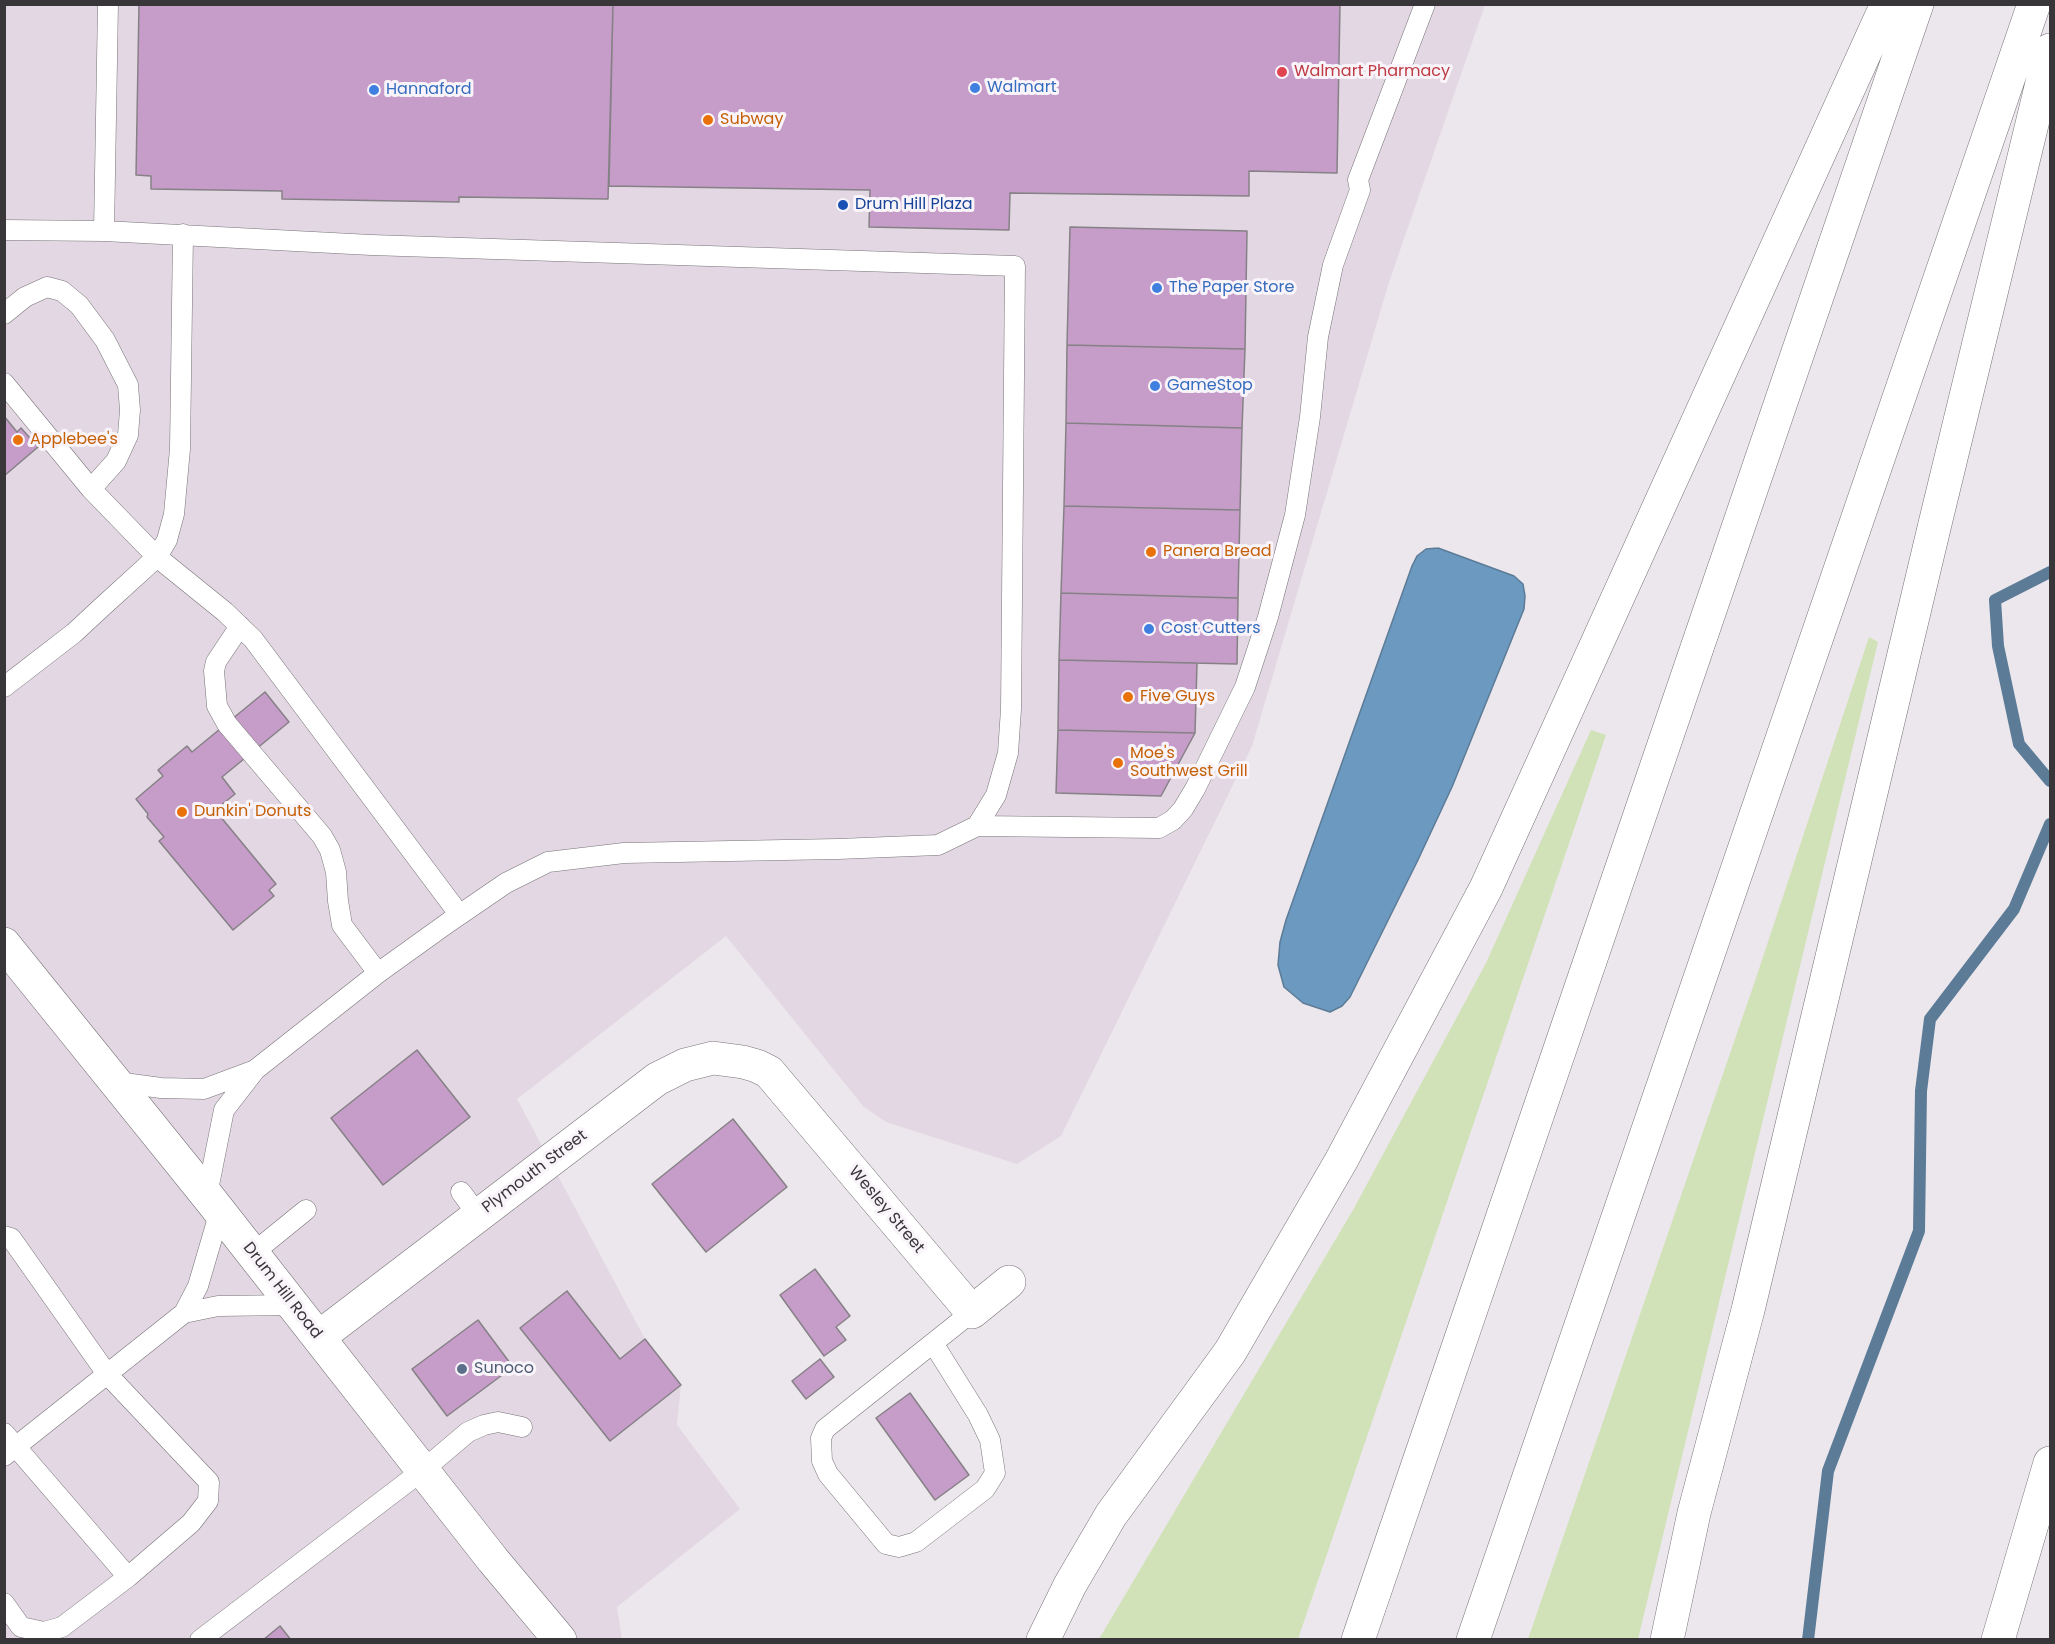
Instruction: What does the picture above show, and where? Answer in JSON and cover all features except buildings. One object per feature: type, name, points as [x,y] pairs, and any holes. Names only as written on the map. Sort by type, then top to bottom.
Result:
[{"type":"main road","points":[[1043,1640],[1070,1585],[1111,1515],[1230,1352],[1341,1161],[1486,888],[1887,4]]},
{"type":"main road","points":[[1358,1640],[1917,4]]},
{"type":"main road","points":[[1473,1640],[2034,4]]},
{"type":"main road","points":[[1667,1640],[1694,1513],[1748,1310],[2050,50]]},
{"type":"main road","name":"Drum Hill Road","points":[[8,955],[116,1082],[493,1560],[560,1640]]},
{"type":"main road","name":"Plymouth Street","points":[[319,1337],[470,1204],[657,1079],[698,1060],[713,1058],[743,1062],[769,1072]]},
{"type":"main road","name":"Wesley Street","points":[[769,1072],[972,1312]]},
{"type":"main road","points":[[972,1312],[1010,1282]]},
{"type":"main road","points":[[1998,1640],[2050,1463]]},
{"type":"main road","points":[[1023,1640],[1070,1585]]},
{"type":"lane","points":[[104,231],[108,4]]},
{"type":"lane","points":[[128,1577],[8,1445],[107,1374],[184,1313],[198,1286],[213,1203],[224,1110],[255,1070],[378,973],[506,883],[548,862],[624,853],[938,845],[977,826],[1159,828],[1173,820],[1183,809],[1245,687],[1268,617],[1295,514],[1310,417],[1318,337],[1333,265],[1360,190],[1358,180],[1425,4]]},
{"type":"lane","points":[[4,230],[104,231],[371,245],[1015,266],[1011,709],[1008,753],[996,795],[977,826]]},
{"type":"lane","points":[[4,687],[74,633],[157,557],[166,540],[174,514],[180,449],[183,234]]},
{"type":"lane","points":[[4,314],[25,297],[47,287],[62,291],[80,305],[105,340],[128,385],[130,410],[128,435],[116,461],[91,489]]},
{"type":"lane","points":[[4,383],[91,489],[157,557],[253,639],[459,915]]},
{"type":"lane","points":[[240,626],[216,662],[214,692],[217,706],[227,723],[322,836],[330,850],[336,872],[342,925],[378,973]]},
{"type":"lane","points":[[116,1082],[161,1088],[204,1089],[255,1070]]},
{"type":"lane","points":[[253,1253],[306,1210]]},
{"type":"lane","points":[[4,1236],[10,1238],[107,1374],[209,1482],[208,1501],[191,1523],[128,1577],[62,1627],[44,1632],[21,1627],[4,1603]]},
{"type":"lane","points":[[184,1313],[218,1306],[293,1305]]},
{"type":"lane","points":[[933,1343],[978,1415],[993,1454],[995,1473],[985,1489],[976,1496],[916,1542],[899,1547],[886,1544],[828,1474],[822,1461],[821,1438],[825,1429],[933,1343],[972,1312]]},
{"type":"lane","points":[[200,1640],[423,1470],[468,1432],[498,1422],[522,1427]]},
{"type":"shaded area","name":"Drum Hill Plaza","points":[[5,5],[1485,5],[1389,282],[1252,746],[1061,1136],[1017,1164],[886,1122],[863,1106],[726,936],[517,1099],[645,1339],[681,1385],[677,1425],[740,1509],[617,1607],[622,1639],[5,1640]]},
{"type":"green space","points":[[1869,637],[1878,642],[1638,1639],[1528,1639],[1755,981]]},
{"type":"green space","points":[[1591,730],[1606,735],[1298,1639],[1099,1639],[1353,1210],[1486,963]]},
{"type":"water","points":[[1438,548],[1514,576],[1523,584],[1524,609],[1452,787],[1417,862],[1350,997],[1342,1006],[1330,1012],[1303,1003],[1284,987],[1278,965],[1280,942],[1412,566],[1417,556],[1426,549]]},
{"type":"waterway","points":[[2050,572],[1995,600],[1998,646],[2019,744],[2050,781]]},
{"type":"waterway","points":[[1808,1640],[1828,1471],[1919,1231],[1921,1091],[1930,1019],[2014,909],[2050,824]]},
{"type":"place","name":"Walmart Pharmacy","points":[[1282,72]]},
{"type":"place","name":"Walmart","points":[[975,88]]},
{"type":"place","name":"Hannaford","points":[[374,90]]},
{"type":"place","name":"Subway","points":[[708,120]]},
{"type":"place","name":"Drum Hill Plaza","points":[[843,205]]},
{"type":"place","name":"The Paper Store","points":[[1157,288]]},
{"type":"place","name":"GameStop","points":[[1155,386]]},
{"type":"place","name":"Applebee's","points":[[18,440]]},
{"type":"place","name":"Panera Bread","points":[[1151,552]]},
{"type":"place","name":"Cost Cutters","points":[[1149,629]]},
{"type":"place","name":"Five Guys","points":[[1128,697]]},
{"type":"place","name":"Moe's Southwest Grill","points":[[1118,763]]},
{"type":"place","name":"Dunkin' Donuts","points":[[182,812]]},
{"type":"place","name":"Sunoco","points":[[462,1369]]}]
